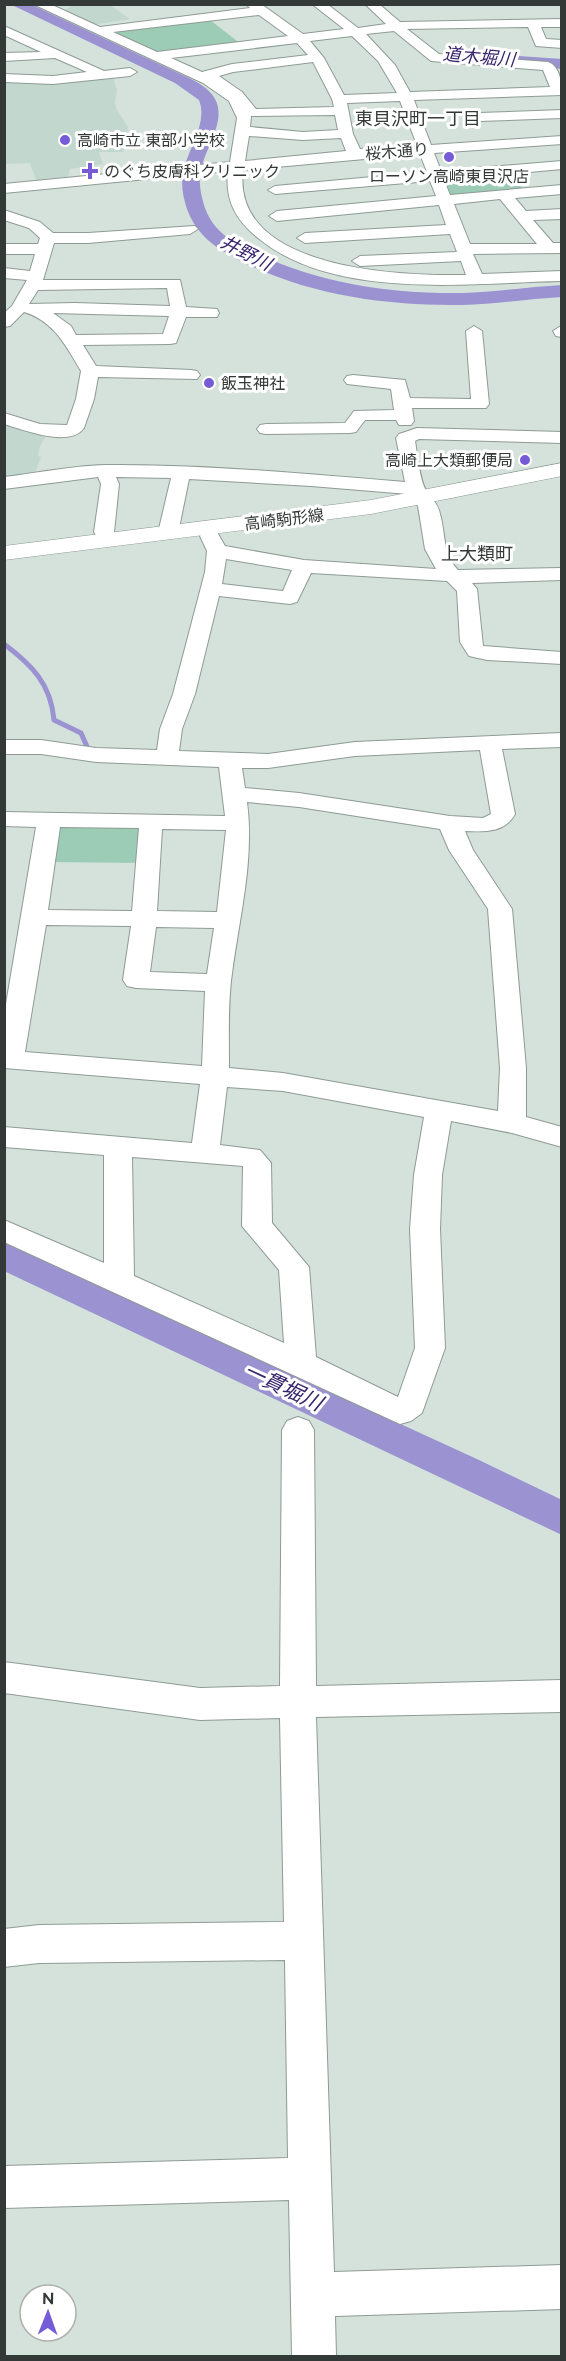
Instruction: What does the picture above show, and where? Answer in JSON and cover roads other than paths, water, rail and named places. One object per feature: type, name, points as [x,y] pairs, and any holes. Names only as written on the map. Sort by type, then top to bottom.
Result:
[{"type":"main road","name":"高崎駒形線","points":[[4,561],[213,544],[377,515],[423,498],[561,469]]},
{"type":"main road","name":"高崎駒形線","points":[[4,552],[302,517],[561,479]]},
{"type":"street","points":[[39,4],[208,80],[234,98],[243,112],[235,167],[238,206],[244,217],[286,250],[310,261],[338,258],[362,261],[555,248]]},
{"type":"street","points":[[318,4],[372,46],[391,69],[405,96],[477,281]]},
{"type":"street","points":[[318,58],[232,68],[207,75],[241,97],[251,112],[340,105],[405,96],[560,91],[547,64],[465,39],[403,25],[371,4]]},
{"type":"street","points":[[387,4],[431,56],[511,19],[533,23],[560,19]]},
{"type":"street","points":[[99,30],[211,17],[256,8],[302,39],[318,58],[340,105],[346,134],[355,154]]},
{"type":"street","points":[[127,14],[142,25]]},
{"type":"street","points":[[211,17],[249,45]]},
{"type":"street","points":[[533,23],[541,43],[561,44]]},
{"type":"street","points":[[158,56],[403,25]]},
{"type":"street","points":[[4,30],[103,75]]},
{"type":"street","points":[[465,39],[489,93]]},
{"type":"street","points":[[4,42],[27,41]]},
{"type":"street","points":[[198,52],[232,68]]},
{"type":"street","points":[[4,57],[57,54]]},
{"type":"street","points":[[11,79],[18,72],[88,69]]},
{"type":"street","points":[[11,79],[53,80],[130,72]]},
{"type":"street","points":[[468,94],[491,143]]},
{"type":"street","points":[[479,117],[561,114]]},
{"type":"street","points":[[242,131],[303,136],[346,134]]},
{"type":"street","name":"桜木通り","points":[[4,189],[355,154],[561,140]]},
{"type":"street","points":[[274,163],[273,200],[277,216],[289,228],[338,258],[411,280],[477,281],[556,276],[561,260]]},
{"type":"street","points":[[275,190],[561,165]]},
{"type":"street","points":[[277,216],[561,189]]},
{"type":"street","points":[[504,195],[555,248]]},
{"type":"street","points":[[4,214],[35,225],[45,243],[35,280],[9,316]]},
{"type":"street","points":[[522,216],[561,214]]},
{"type":"street","points":[[261,232],[289,228]]},
{"type":"street","points":[[4,249],[88,238],[190,229]]},
{"type":"street","points":[[305,238],[455,229]]},
{"type":"street","points":[[4,273],[35,280],[174,283],[178,313],[171,339],[70,340]]},
{"type":"street","points":[[9,316],[36,309],[211,314]]},
{"type":"street","points":[[36,309],[64,330],[90,371],[85,399],[75,428],[78,442],[94,472],[110,484],[104,532],[109,540]]},
{"type":"street","points":[[267,429],[350,428],[360,415],[403,409],[480,404],[474,331]]},
{"type":"street","points":[[90,371],[191,375]]},
{"type":"street","points":[[353,380],[399,384],[408,435],[405,438],[423,498],[433,516],[435,547],[439,559],[450,575],[467,590],[471,642],[477,653],[561,658]]},
{"type":"street","points":[[4,418],[78,442]]},
{"type":"street","points":[[408,435],[417,433],[561,438]]},
{"type":"street","points":[[4,483],[94,472],[181,474],[254,477],[423,498]]},
{"type":"street","points":[[168,533],[181,474]]},
{"type":"street","points":[[168,757],[171,729],[184,694],[211,589],[213,544],[304,566],[472,577],[561,574]]},
{"type":"street","points":[[211,589],[290,598],[304,566]]},
{"type":"street","points":[[4,747],[41,747],[96,755],[268,761],[355,749],[561,740]]},
{"type":"street","points":[[233,794],[299,800],[450,823],[487,825],[501,818],[503,814],[490,744]]},
{"type":"street","points":[[205,1152],[215,1077],[218,983],[228,920],[238,823],[230,761]]},
{"type":"street","points":[[4,819],[238,823]]},
{"type":"street","points":[[49,820],[35,917],[7,1059],[283,1082],[512,1123],[561,1137]]},
{"type":"street","points":[[151,822],[144,920],[136,980],[218,983]]},
{"type":"street","points":[[450,823],[461,850],[500,909],[513,1068],[512,1123]]},
{"type":"street","points":[[35,917],[228,920]]},
{"type":"street","points":[[4,1230],[301,1364],[400,1412],[411,1404],[430,1348],[425,1229],[428,1175],[439,1110]]},
{"type":"street","points":[[4,1137],[250,1156],[257,1163],[257,1226],[294,1267],[301,1364]]},
{"type":"street","points":[[118,1146],[119,1282]]},
{"type":"street","points":[[298,1430],[298,1703],[314,2356]]},
{"type":"street","points":[[4,1677],[200,1704],[561,1696]]},
{"type":"street","points":[[4,1948],[39,1944],[304,1941]]},
{"type":"street","points":[[4,2187],[310,2178]]},
{"type":"street","points":[[313,2295],[561,2287]]},
{"type":"waterway","name":"井野川","points":[[17,4],[181,80],[205,96],[210,107],[210,116],[192,168],[191,185],[194,202],[199,216],[213,236],[244,255],[295,277],[377,294],[461,299],[562,291]]},
{"type":"waterway","name":"道木堀川","points":[[503,60],[562,64]]},
{"type":"waterway","points":[[4,644],[38,676],[49,696],[54,720],[81,733],[88,749]]},
{"type":"waterway","name":"一貫堀川","points":[[4,1255],[394,1440],[465,1471],[562,1519]]},
{"type":"place","name":"高崎市立 東部小学校","points":[[65,140]]},
{"type":"place","name":"ローソン高崎東貝沢店","points":[[449,157]]},
{"type":"place","name":"のぐち皮膚科クリニック","points":[[90,171]]},
{"type":"place","name":"飯玉神社","points":[[209,383]]},
{"type":"place","name":"高崎上大類郵便局","points":[[525,460]]},
{"type":"district","name":"東貝沢町一丁目","points":[[418,119]]},
{"type":"district","name":"上大類町","points":[[477,554]]}]
